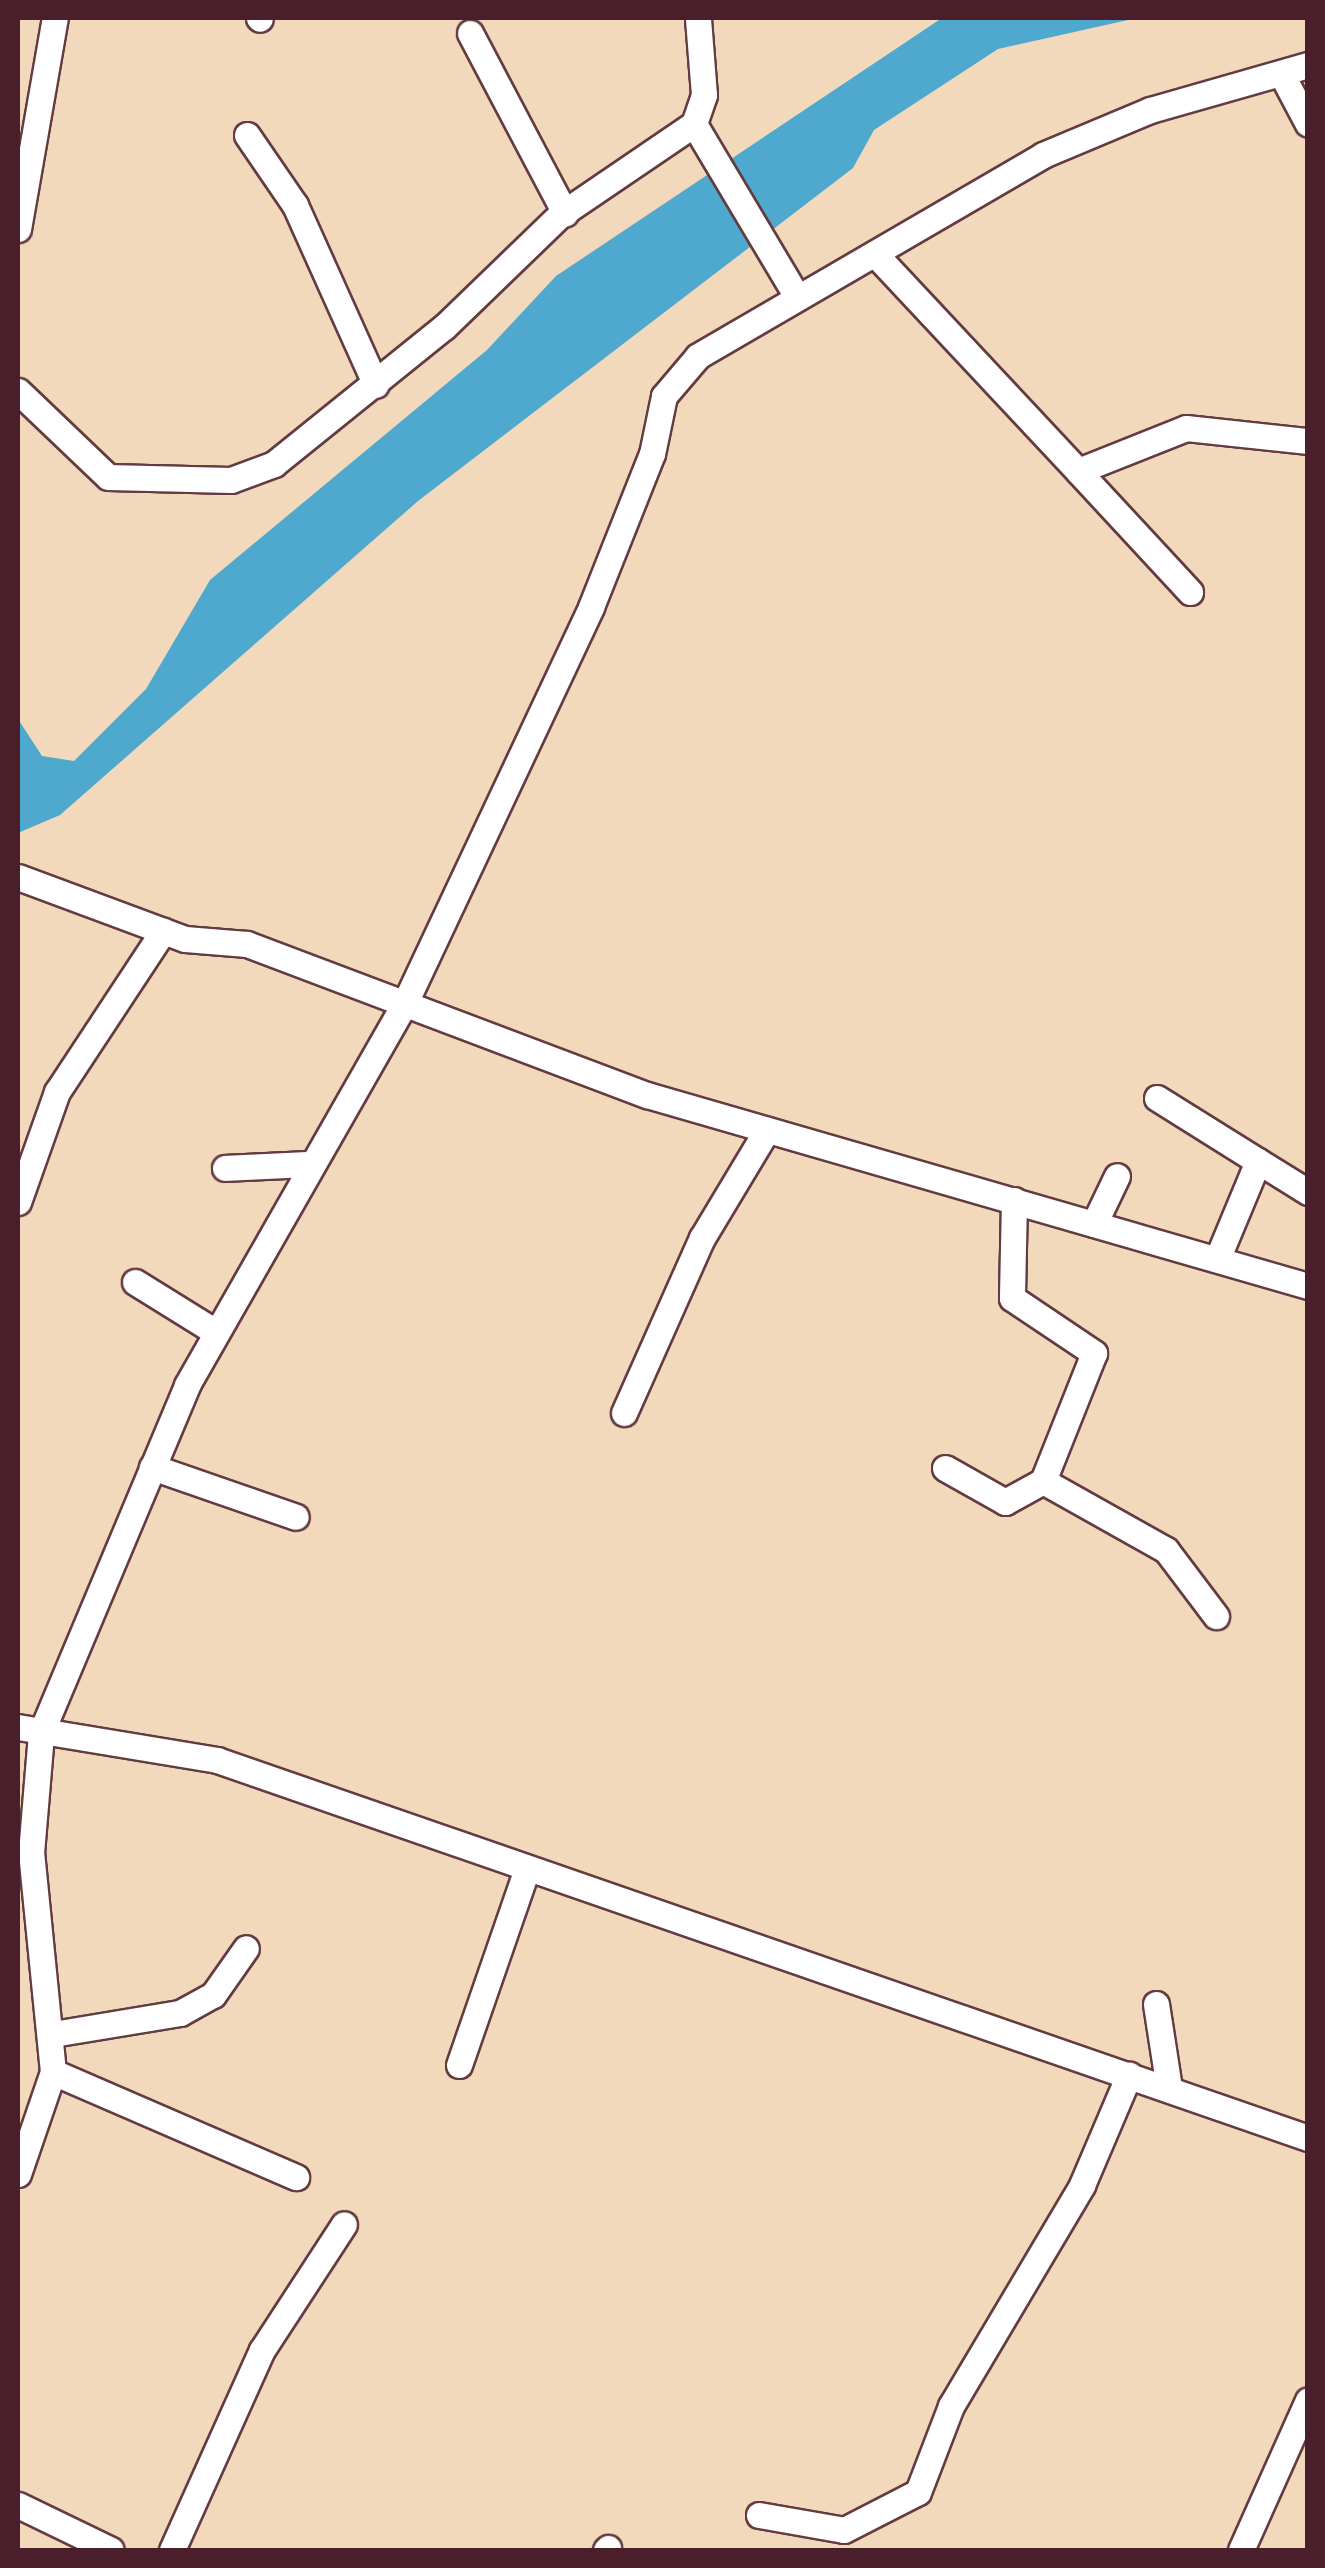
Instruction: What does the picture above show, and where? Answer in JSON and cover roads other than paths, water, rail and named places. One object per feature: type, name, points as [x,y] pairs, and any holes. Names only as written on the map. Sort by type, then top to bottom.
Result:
[{"type":"street","points":[[18,229],[27,119],[55,18]]},
{"type":"street","points":[[18,391],[93,467],[133,483],[251,474],[376,384],[565,212],[694,124],[704,96],[698,18]]},
{"type":"street","points":[[470,32],[565,212]]},
{"type":"street","points":[[18,2174],[23,2142],[53,2072],[54,2034],[29,1978],[29,1730],[214,1331],[403,1007],[622,536],[664,396],[698,356],[1092,130],[1308,65]]},
{"type":"street","points":[[1282,75],[1308,124]]},
{"type":"street","points":[[694,124],[717,155],[797,297]]},
{"type":"street","points":[[246,135],[295,205],[376,384]]},
{"type":"street","points":[[875,254],[1190,592]]},
{"type":"street","points":[[1078,471],[1186,428],[1308,441]]},
{"type":"street","points":[[18,878],[163,931],[247,944],[403,1007],[767,1130],[1308,1286]]},
{"type":"street","points":[[18,1202],[28,1135],[163,931]]},
{"type":"street","points":[[1157,1098],[1308,1192]]},
{"type":"street","points":[[624,1413],[702,1238],[767,1130]]},
{"type":"street","points":[[1218,1257],[1258,1161]]},
{"type":"street","points":[[225,1168],[311,1164]]},
{"type":"street","points":[[1094,1224],[1117,1176]]},
{"type":"street","points":[[945,1468],[1006,1502],[1043,1481],[1094,1352],[1012,1298],[1014,1200]]},
{"type":"street","points":[[135,1282],[214,1331]]},
{"type":"street","points":[[152,1466],[296,1517]]},
{"type":"street","points":[[1043,1481],[1166,1550],[1216,1616]]},
{"type":"street","points":[[29,1730],[216,1760],[1308,2138]]},
{"type":"street","points":[[459,2066],[527,1869]]},
{"type":"street","points":[[54,2034],[180,2012],[213,1994],[246,1948]]},
{"type":"street","points":[[1156,2004],[1169,2088]]},
{"type":"street","points":[[53,2072],[296,2178]]},
{"type":"street","points":[[759,2515],[844,2530],[918,2492],[951,2406],[1082,2185],[1129,2076]]},
{"type":"street","points":[[172,2550],[262,2350],[344,2224]]},
{"type":"street","points":[[1241,2550],[1308,2400]]},
{"type":"street","points":[[18,2505],[111,2550]]},
{"type":"water","points":[[942,18],[1137,18],[998,49],[874,130],[853,168],[418,501],[60,815],[18,833],[18,719],[42,756],[74,761],[146,689],[210,580],[487,350],[556,276]]}]
